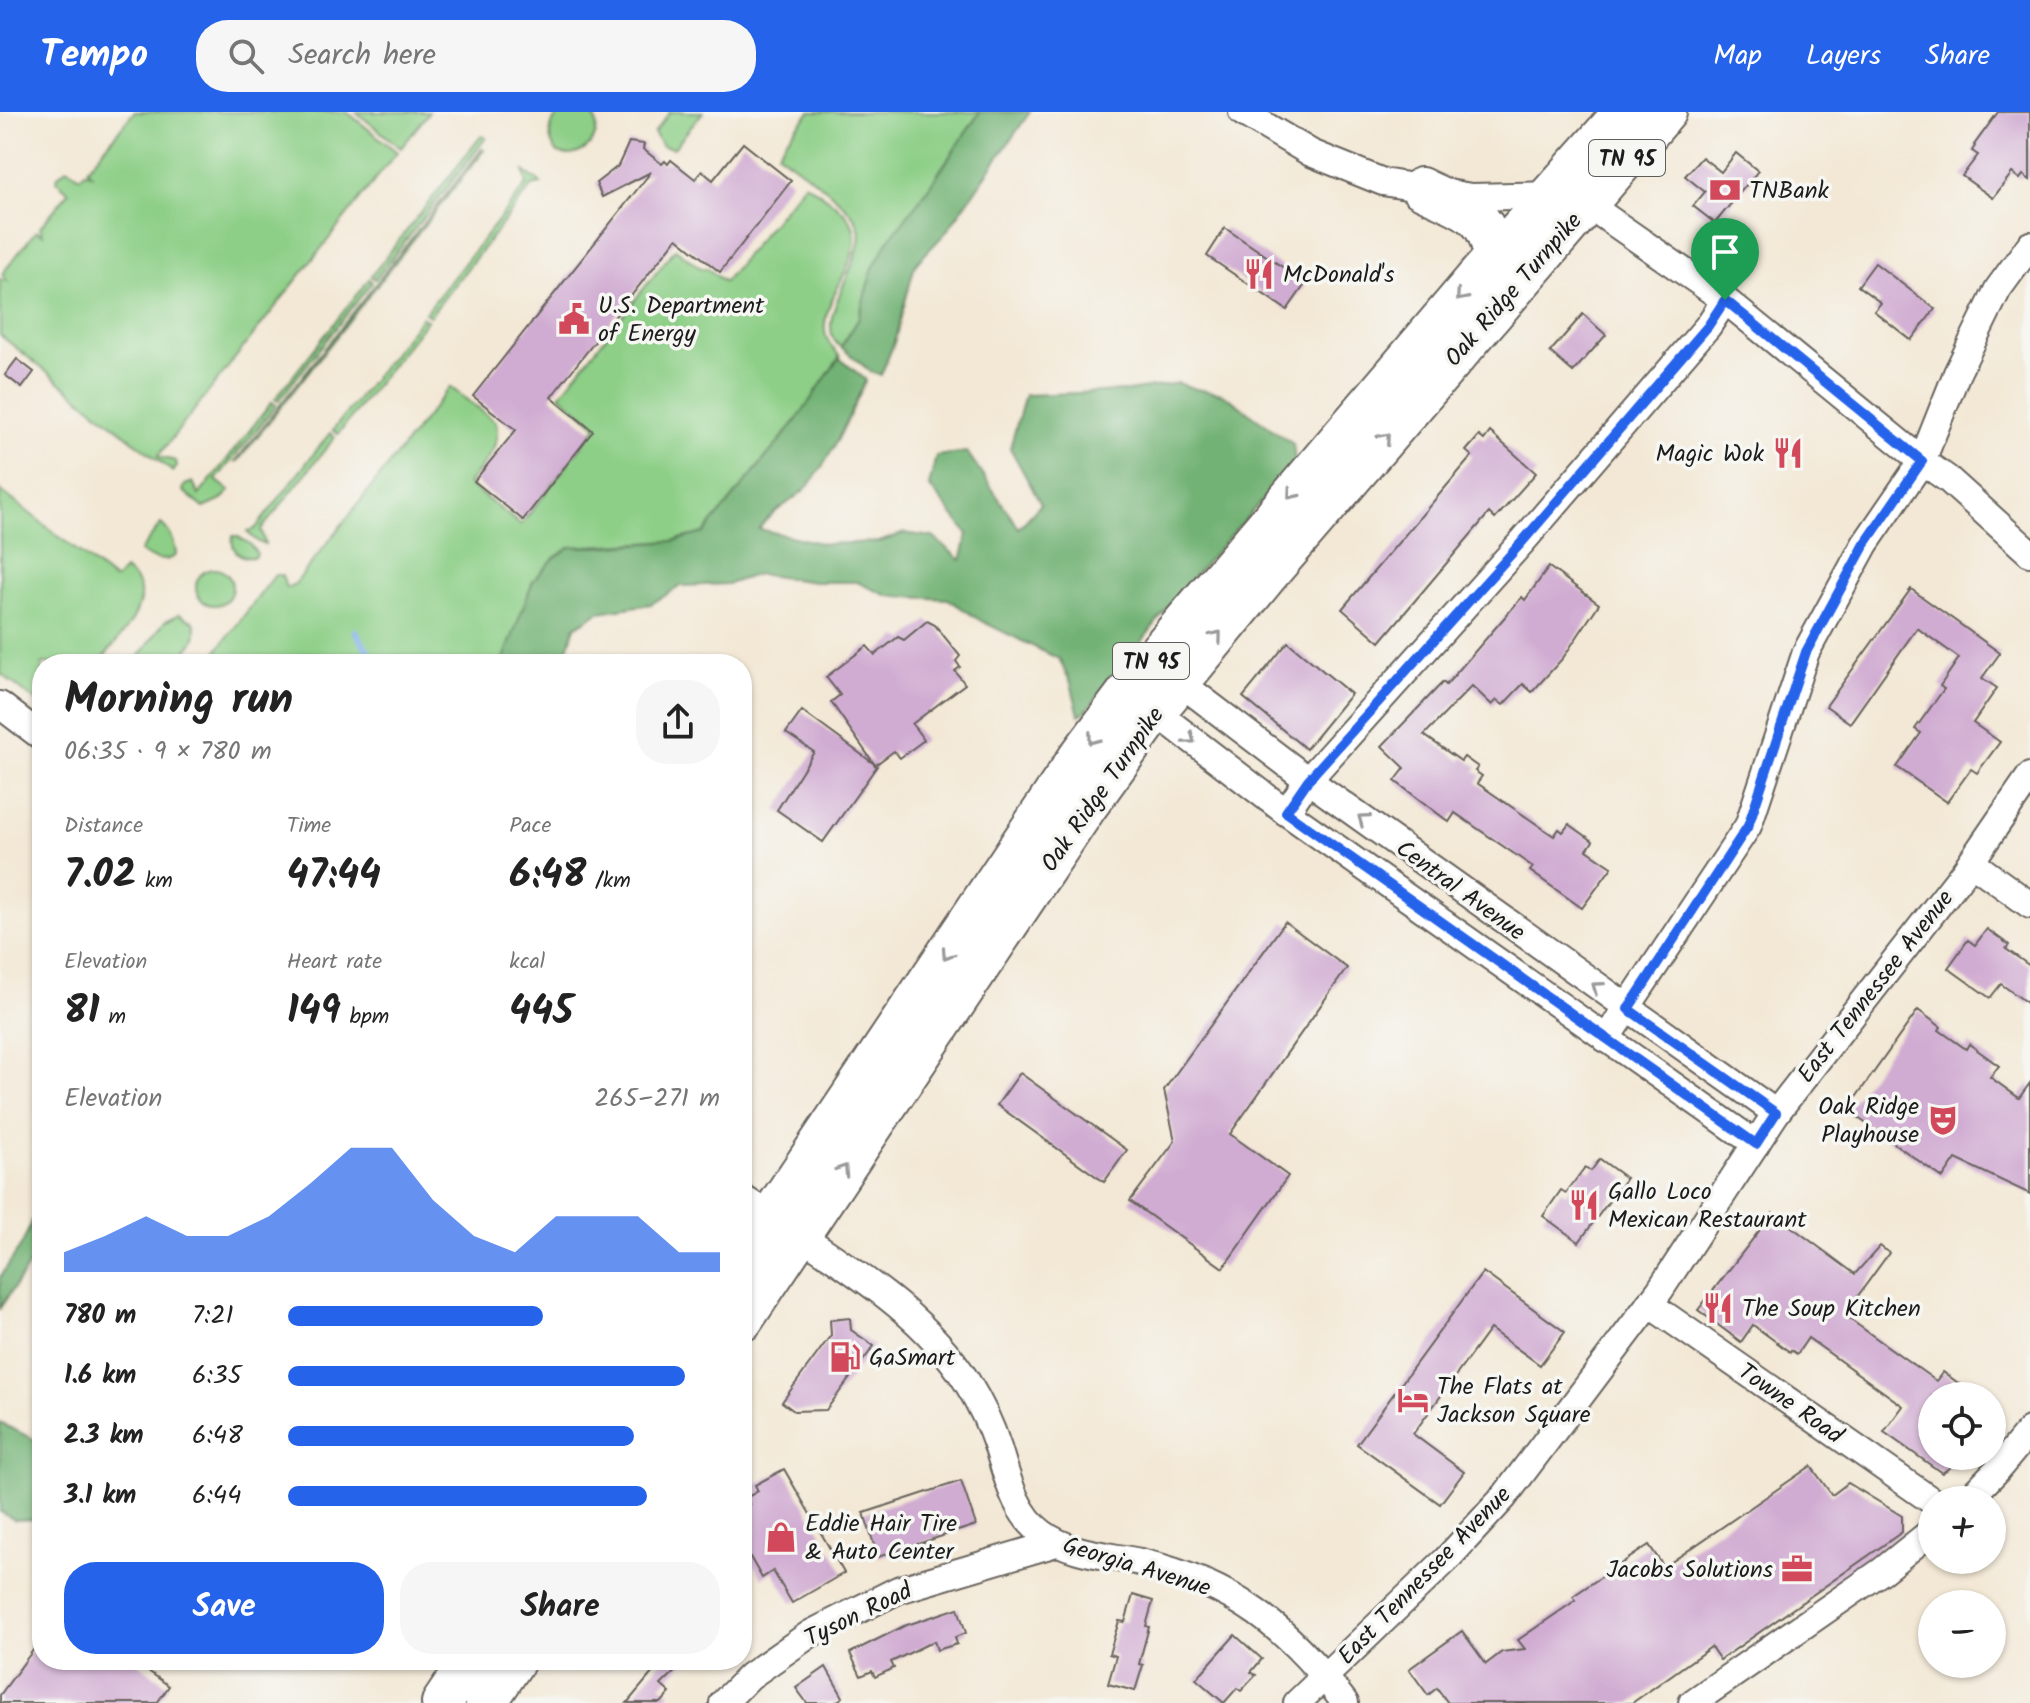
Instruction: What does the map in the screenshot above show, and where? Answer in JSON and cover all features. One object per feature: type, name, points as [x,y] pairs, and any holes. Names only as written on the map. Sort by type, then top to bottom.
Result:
[{"type":"highway","name":"Oak Ridge Turnpike","points":[[752,1244],[1079,757],[1154,687],[1283,556],[1570,199],[1624,112]]},
{"type":"highway","name":"Oak Ridge Turnpike","points":[[1154,687],[1494,260],[1570,199],[1666,112]]},
{"type":"highway","points":[[1421,188],[1478,218],[1492,239],[1494,260]]},
{"type":"highway","name":"Oak Ridge Turnpike","points":[[752,1285],[771,1216]]},
{"type":"highway","points":[[442,1703],[464,1670]]},
{"type":"highway","points":[[486,1703],[508,1670]]},
{"type":"street","points":[[1248,114],[1311,153],[1383,182],[1471,197],[1570,199],[1725,300],[1949,480],[2030,553]]},
{"type":"street","points":[[1606,1039],[1748,826],[1806,652],[1865,544],[1922,461],[1957,373],[1998,289],[2030,245]]},
{"type":"street","points":[[1286,812],[1308,780],[1522,542],[1708,326],[1725,300]]},
{"type":"street","name":"Central Avenue","points":[[1154,687],[1308,780],[1776,1113]]},
{"type":"street","name":"Central Avenue","points":[[1154,687],[1286,812],[1756,1144]]},
{"type":"street","points":[[0,705],[32,729]]},
{"type":"street","name":"East Tennessee Avenue","points":[[1297,1703],[1446,1560],[1504,1497],[1649,1304],[1776,1113],[1971,862],[2030,776]]},
{"type":"street","points":[[1971,862],[2030,905]]},
{"type":"street","points":[[1407,896],[1426,864]]},
{"type":"street","points":[[1698,1104],[1719,1073]]},
{"type":"street","name":"Georgia Avenue","points":[[771,1216],[861,1277],[919,1323],[945,1351],[984,1414],[1022,1513],[1038,1531],[1056,1543],[1084,1552],[1195,1578],[1243,1602],[1279,1627],[1325,1676],[1345,1703]]},
{"type":"street","name":"Towne Road","points":[[1649,1304],[1918,1491]]},
{"type":"street","points":[[1982,1486],[2030,1430]]},
{"type":"street","points":[[1692,1703],[1882,1571],[1918,1542]]},
{"type":"street","name":"Tyson Road","points":[[723,1703],[750,1676],[810,1634],[884,1596],[1056,1543]]},
{"type":"green space","points":[[134,112],[347,112],[397,152],[159,455],[176,461],[173,472],[0,335],[0,279],[7,281],[2,274],[36,231],[43,234],[40,227],[69,192],[57,181],[57,177],[67,168],[80,177],[85,172],[91,174],[87,169]]},
{"type":"green space","points":[[356,112],[429,112],[401,148]]},
{"type":"green space","points":[[561,112],[591,112],[595,120],[595,137],[576,154],[558,153],[552,143],[551,127]]},
{"type":"green space","points":[[670,112],[703,112],[674,148],[662,146],[654,133]]},
{"type":"green space","points":[[810,112],[980,112],[872,270],[858,320],[841,347],[833,337],[831,324],[855,257],[859,228],[847,208],[778,153]]},
{"type":"green space","points":[[980,112],[1030,112],[947,231],[915,265],[894,343],[881,375],[870,371],[841,347],[858,320],[872,270],[888,241]]},
{"type":"green space","points":[[482,135],[486,138],[375,279],[371,276]]},
{"type":"green space","points":[[482,149],[484,150],[235,462]]},
{"type":"green space","points":[[524,171],[542,184],[532,186],[430,316],[425,313],[527,184]]},
{"type":"green space","points":[[805,183],[831,201],[852,224],[855,237],[853,251],[825,323],[827,339],[840,357],[796,421],[704,533],[673,541],[569,547],[508,654],[215,654],[275,575],[282,575],[286,588],[295,584],[450,387],[496,422],[493,448],[468,484],[521,525],[597,426],[560,395],[675,249],[724,282]]},
{"type":"green space","points":[[369,279],[372,282],[278,401],[275,399]]},
{"type":"green space","points":[[422,317],[427,320],[338,434],[333,430]]},
{"type":"green space","points":[[839,358],[866,380],[826,460],[810,484],[770,516],[759,529],[825,544],[879,542],[904,533],[933,537],[961,560],[968,534],[929,486],[936,456],[967,452],[1019,528],[1041,504],[1010,448],[1025,395],[1128,391],[1178,383],[1223,394],[1293,444],[1295,460],[1286,474],[1177,595],[1125,664],[1085,712],[1079,715],[1071,683],[1059,659],[981,621],[948,599],[888,596],[857,582],[814,582],[758,574],[728,584],[681,586],[651,604],[599,612],[575,627],[566,654],[506,654],[533,581],[553,559],[570,547],[673,541],[704,533],[796,421]]},
{"type":"green space","points":[[272,402],[276,405],[216,480],[230,491],[220,501],[204,508],[183,491],[185,485],[193,482],[199,495]]},
{"type":"green space","points":[[330,433],[335,437],[261,530],[265,544],[258,542],[247,532],[255,529]]},
{"type":"green space","points":[[0,490],[113,579],[124,570],[136,580],[140,592],[134,617],[106,654],[32,654],[32,698],[0,673]]},
{"type":"green space","points":[[161,524],[170,534],[176,555],[163,560],[140,551]]},
{"type":"green space","points":[[233,536],[250,544],[257,554],[255,557],[241,555],[235,550]]},
{"type":"green space","points":[[214,569],[227,574],[232,587],[227,600],[214,605],[201,600],[196,587],[201,574]]},
{"type":"green space","points":[[179,614],[194,622],[196,635],[187,650],[183,654],[141,654],[164,622]]},
{"type":"green space","points":[[32,1221],[32,1261],[0,1308],[0,1277],[22,1244]]},
{"type":"green space","points":[[0,1423],[32,1438],[32,1519],[15,1520],[0,1512]]},
{"type":"building","points":[[1998,112],[2030,112],[2030,180],[2023,175],[2020,179],[2012,173],[1993,198],[1962,176],[1978,155],[1972,151],[1974,145]]},
{"type":"building","name":"U.S. Department of Energy","points":[[629,142],[644,144],[643,149],[662,164],[665,161],[668,164],[671,160],[695,179],[702,171],[713,180],[743,143],[791,181],[720,272],[677,238],[551,397],[593,431],[523,520],[474,481],[516,430],[473,396],[651,172],[602,197],[596,183],[618,166]]},
{"type":"building","points":[[1736,153],[1758,171],[1715,223],[1693,206],[1705,192],[1685,176],[1702,157],[1721,172]]},
{"type":"building","points":[[1225,228],[1306,283],[1287,310],[1207,256]]},
{"type":"building","points":[[1875,263],[1935,309],[1911,340],[1874,311],[1881,303],[1858,286]]},
{"type":"building","points":[[1583,314],[1606,335],[1573,372],[1550,352]]},
{"type":"building","points":[[17,359],[34,372],[22,388],[5,375]]},
{"type":"building","points":[[1490,432],[1536,473],[1495,519],[1489,513],[1380,642],[1342,609],[1472,456],[1466,451],[1479,436],[1484,440]]},
{"type":"building","points":[[1549,567],[1599,604],[1563,658],[1532,692],[1523,684],[1503,705],[1497,700],[1492,705],[1472,686],[1424,735],[1461,761],[1464,757],[1478,767],[1475,771],[1482,776],[1477,783],[1554,836],[1559,829],[1563,832],[1569,824],[1593,841],[1587,850],[1612,867],[1582,908],[1530,871],[1533,867],[1455,813],[1449,822],[1395,781],[1405,768],[1382,746],[1443,682],[1446,685],[1522,597],[1525,600]]},
{"type":"building","points":[[1911,589],[2000,653],[1982,678],[1997,688],[1973,723],[2000,742],[1977,773],[1971,769],[1947,802],[1897,767],[1921,733],[1915,729],[1944,689],[1940,686],[1959,658],[1917,628],[1850,723],[1826,706]]},
{"type":"building","points":[[927,621],[935,625],[960,656],[956,661],[960,667],[955,671],[965,684],[912,724],[924,740],[900,758],[894,751],[875,765],[831,702],[840,695],[826,677],[867,646],[875,655],[898,637],[904,640]]},
{"type":"building","points":[[1288,642],[1351,694],[1306,749],[1243,697]]},
{"type":"building","points":[[802,711],[877,766],[823,842],[777,810],[814,752],[786,733]]},
{"type":"building","points":[[1285,922],[1347,968],[1230,1134],[1288,1176],[1223,1268],[1130,1201],[1175,1141],[1164,1090]]},
{"type":"building","points":[[1987,929],[2009,945],[2006,949],[2030,966],[2030,1005],[2001,984],[1990,998],[1948,968],[1968,940],[1975,945]]},
{"type":"building","points":[[1918,1010],[1966,1049],[1969,1044],[1999,1066],[1990,1077],[2019,1098],[2030,1083],[2030,1194],[1956,1159],[1943,1178],[1847,1110]]},
{"type":"building","points":[[1020,1073],[1127,1150],[1104,1182],[997,1105]]},
{"type":"building","points":[[1600,1159],[1626,1178],[1579,1242],[1543,1216],[1561,1190],[1566,1193],[1585,1167],[1591,1171]]},
{"type":"building","points":[[1773,1213],[1855,1274],[1880,1246],[1889,1253],[1844,1315],[1936,1381],[1943,1372],[1957,1382],[1918,1382],[1918,1456],[1884,1432],[1903,1406],[1808,1338],[1797,1354],[1753,1325],[1741,1342],[1698,1310]]},
{"type":"building","name":"The Flats at Jackson Square","points":[[1483,1272],[1565,1332],[1540,1365],[1490,1329],[1413,1434],[1464,1472],[1440,1504],[1357,1444]]},
{"type":"building","points":[[850,1318],[851,1330],[874,1346],[826,1410],[794,1411],[782,1402],[831,1335],[830,1320]]},
{"type":"building","points":[[1811,1466],[1832,1495],[1848,1483],[1902,1516],[1902,1532],[1720,1660],[1711,1647],[1632,1703],[1448,1703],[1437,1688],[1428,1695],[1409,1669],[1462,1631],[1486,1664],[1502,1652],[1525,1649],[1518,1640],[1576,1600],[1573,1596],[1649,1545],[1664,1567]]},
{"type":"building","points":[[784,1469],[844,1573],[792,1603],[773,1571],[762,1578],[752,1560],[752,1494],[758,1491],[755,1485]]},
{"type":"building","points":[[961,1481],[976,1525],[878,1557],[864,1513]]},
{"type":"building","points":[[1133,1595],[1153,1601],[1139,1664],[1143,1665],[1135,1691],[1108,1684],[1116,1656],[1109,1654],[1119,1621],[1125,1622]]},
{"type":"building","points":[[958,1608],[966,1633],[955,1637],[957,1644],[937,1650],[934,1641],[891,1662],[894,1668],[875,1677],[872,1671],[861,1676],[850,1653],[904,1626]]},
{"type":"building","points":[[1235,1635],[1262,1659],[1251,1672],[1256,1675],[1241,1691],[1237,1688],[1224,1703],[1196,1679]]},
{"type":"building","points":[[32,1652],[32,1670],[147,1670],[169,1686],[157,1703],[0,1703],[0,1695]]},
{"type":"building","points":[[826,1667],[843,1697],[835,1703],[807,1703],[796,1688]]},
{"type":"building","points":[[655,1670],[677,1670],[661,1685],[670,1693],[661,1703],[627,1703]]},
{"type":"waterway","points":[[355,631],[370,654]]},
{"type":"place","name":"TNBank","points":[[1725,190]]},
{"type":"place","name":"McDonald's","points":[[1259,274]]},
{"type":"place","name":"U.S. Department of Energy","points":[[574,319]]},
{"type":"place","name":"Magic Wok","points":[[1788,453]]},
{"type":"place","name":"Oak Ridge Playhouse","points":[[1943,1120]]},
{"type":"place","name":"Gallo Loco Mexican Restaurant","points":[[1584,1205]]},
{"type":"place","name":"The Soup Kitchen","points":[[1718,1308]]},
{"type":"place","name":"GaSmart","points":[[845,1357]]},
{"type":"place","name":"The Flats at Jackson Square","points":[[1413,1400]]},
{"type":"place","name":"Eddie Hair Tire & Auto Center","points":[[781,1537]]},
{"type":"place","name":"Jacobs Solutions","points":[[1797,1569]]},
{"type":"route","points":[[1725,300],[1922,461],[1865,544],[1806,652],[1748,826],[1628,1009],[1776,1113],[1756,1144],[1286,812],[1308,780],[1522,542],[1708,326],[1725,300]]}]
